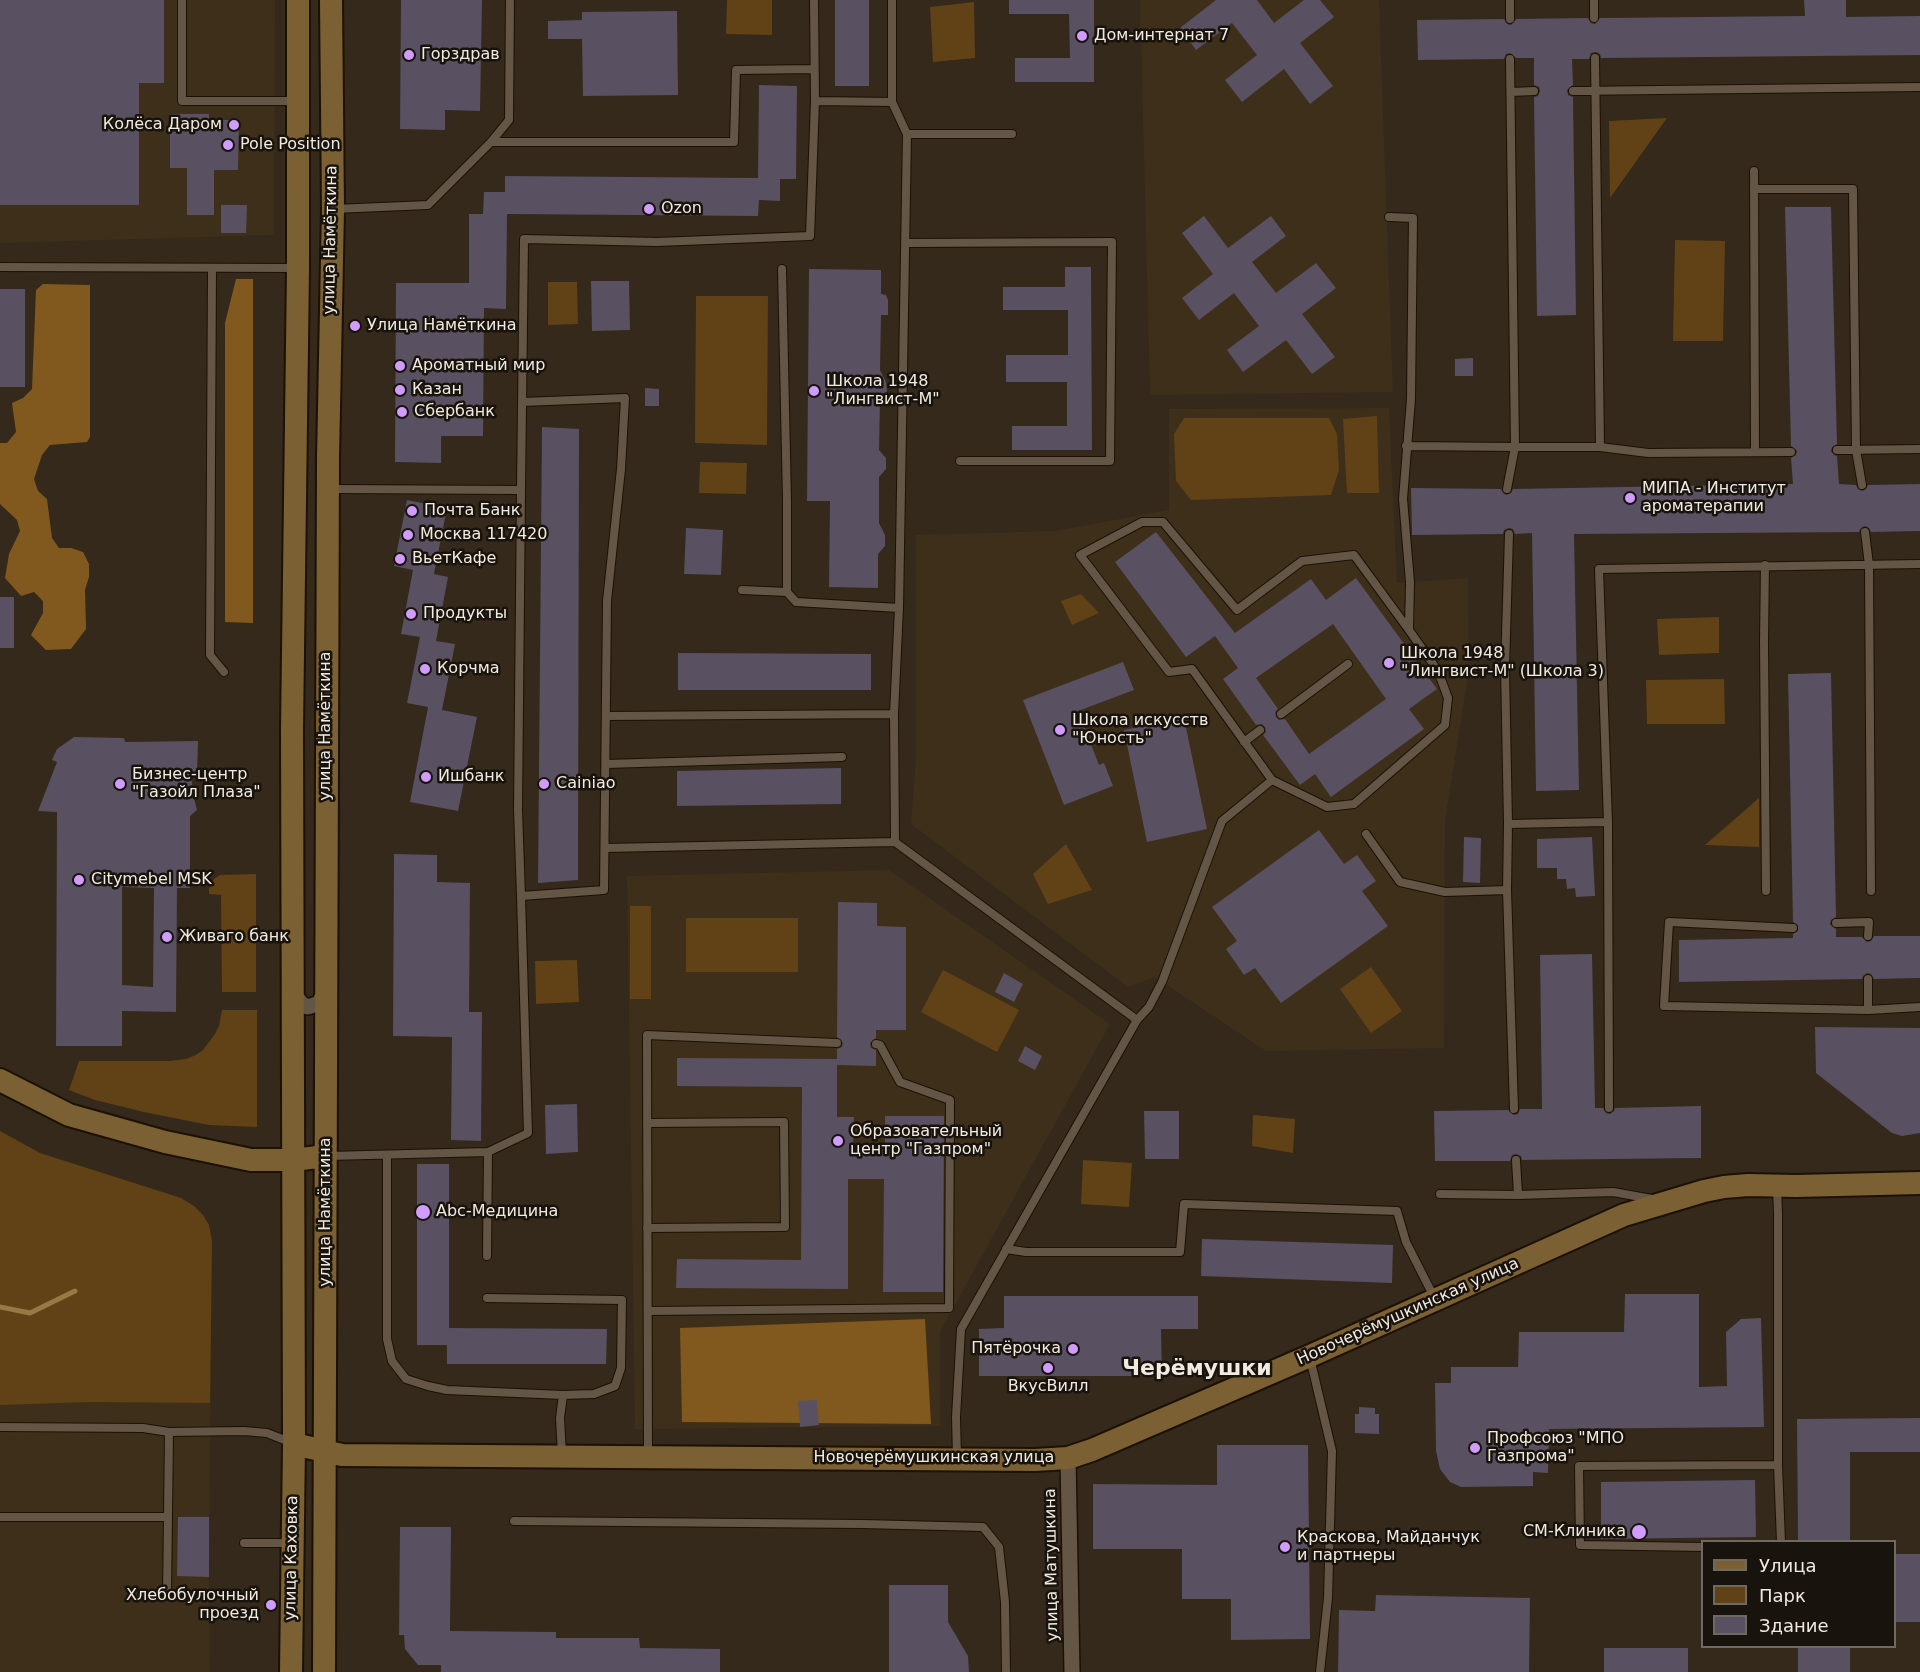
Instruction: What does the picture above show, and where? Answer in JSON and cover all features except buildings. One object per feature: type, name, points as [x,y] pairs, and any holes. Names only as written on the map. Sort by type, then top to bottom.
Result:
[{"type":"main road","name":"улица Намёткина","points":[[294,1444],[292,729],[298,268],[298,0]]},
{"type":"main road","name":"улица Намёткина","points":[[325,1452],[328,489],[333,209],[331,0]]},
{"type":"main road","points":[[0,1080],[69,1115],[165,1142],[251,1160],[293,1160],[326,1156]]},
{"type":"main road","name":"Новочерёмушкинская улица","points":[[294,1444],[342,1455],[1035,1460],[1068,1458],[1101,1447],[1310,1356],[1624,1215],[1724,1187],[1920,1183]]},
{"type":"main road","name":"улица Каховка","points":[[291,1672],[294,1444]]},
{"type":"main road","name":"улица Каховка","points":[[324,1672],[325,1452]]},
{"type":"street","points":[[293,993],[302,1004],[308,1007],[319,1003],[325,991]]},
{"type":"street","name":"улица Матушкина","points":[[1068,1458],[1072,1672]]},
{"type":"lane","points":[[182,0],[182,102],[297,101]]},
{"type":"lane","points":[[333,209],[428,205],[491,142],[509,120],[510,0]]},
{"type":"lane","points":[[326,1156],[489,1152],[528,1133],[518,810],[524,238],[657,242],[810,236],[814,0]]},
{"type":"lane","points":[[892,0],[892,102],[908,134],[899,608],[894,714],[895,842]]},
{"type":"lane","points":[[1510,0],[1510,19]]},
{"type":"lane","points":[[1594,0],[1594,18]]},
{"type":"lane","points":[[1507,489],[1515,447],[1510,58]]},
{"type":"lane","points":[[1595,58],[1600,447]]},
{"type":"lane","points":[[491,142],[734,142],[736,70],[814,69]]},
{"type":"lane","points":[[1573,91],[1920,87]]},
{"type":"lane","points":[[1511,92],[1534,91]]},
{"type":"lane","points":[[814,101],[892,102]]},
{"type":"lane","points":[[908,134],[1012,134]]},
{"type":"lane","points":[[1754,171],[1755,452]]},
{"type":"lane","points":[[1754,189],[1853,189],[1856,450],[1862,485]]},
{"type":"lane","points":[[1389,217],[1413,218],[1411,399],[1403,499],[1410,582],[1408,630]]},
{"type":"lane","points":[[905,243],[1112,242],[1110,461],[960,461]]},
{"type":"lane","points":[[0,267],[298,268]]},
{"type":"lane","points":[[212,268],[210,655],[224,672]]},
{"type":"lane","points":[[783,269],[787,592],[796,602],[899,608]]},
{"type":"lane","points":[[521,896],[604,890],[607,601],[621,469],[625,398],[522,402]]},
{"type":"lane","points":[[1406,446],[1600,447],[1648,453],[1791,452]]},
{"type":"lane","points":[[1837,450],[1920,449]]},
{"type":"lane","points":[[328,489],[521,490]]},
{"type":"lane","points":[[1142,522],[1163,522],[1237,610],[1302,561],[1354,555],[1408,630],[1438,671],[1448,698],[1445,725],[1354,804],[1327,807],[1272,780],[1192,669],[1169,672],[1080,555],[1142,522]]},
{"type":"lane","points":[[1865,532],[1869,565],[1871,891]]},
{"type":"lane","points":[[1509,534],[1505,668],[1507,890],[1514,1109]]},
{"type":"lane","points":[[1609,1108],[1608,822],[1599,569],[1920,564]]},
{"type":"lane","points":[[1765,565],[1766,891]]},
{"type":"lane","points":[[742,590],[787,592]]},
{"type":"lane","points":[[1281,714],[1348,664]]},
{"type":"lane","points":[[607,716],[894,714]]},
{"type":"lane","points":[[1244,742],[1260,730]]},
{"type":"lane","points":[[606,764],[842,758]]},
{"type":"lane","points":[[957,1458],[956,1417],[961,1329],[1137,1020],[1149,1007],[1162,982],[1222,821],[1272,780]]},
{"type":"lane","points":[[1508,824],[1608,822]]},
{"type":"lane","points":[[1366,834],[1400,882],[1445,892],[1507,890]]},
{"type":"lane","points":[[606,848],[895,842],[1137,1020]]},
{"type":"lane","points":[[1793,928],[1669,922],[1664,1006],[1868,1011],[1920,1007]]},
{"type":"lane","points":[[1836,923],[1869,922],[1868,936]]},
{"type":"lane","points":[[1868,979],[1868,1011]]},
{"type":"lane","points":[[648,1456],[647,1035],[837,1043]]},
{"type":"lane","points":[[648,1311],[949,1308],[950,1100],[900,1082],[880,1045],[876,1044]]},
{"type":"lane","points":[[647,1123],[784,1122],[785,1227],[648,1228]]},
{"type":"lane","points":[[487,1256],[489,1152]]},
{"type":"lane","points":[[387,1155],[387,1339],[392,1361],[406,1379],[447,1390],[563,1395],[594,1394],[615,1386],[621,1368],[622,1300],[487,1298]]},
{"type":"lane","points":[[1516,1160],[1518,1195]]},
{"type":"lane","points":[[1776,1185],[1780,1540]]},
{"type":"lane","points":[[1440,1194],[1518,1195],[1612,1192],[1668,1202]]},
{"type":"lane","points":[[1006,1250],[1180,1252],[1184,1204],[1397,1211],[1406,1242],[1435,1299]]},
{"type":"lane","points":[[1310,1356],[1332,1451],[1328,1598],[1320,1672]]},
{"type":"lane","points":[[562,1456],[560,1418],[563,1395]]},
{"type":"lane","points":[[0,1427],[142,1428],[169,1432],[244,1431],[267,1433],[294,1444]]},
{"type":"lane","points":[[167,1596],[169,1432]]},
{"type":"lane","points":[[1701,1547],[1580,1545],[1579,1466],[1778,1465]]},
{"type":"lane","points":[[0,1517],[168,1517]]},
{"type":"lane","points":[[514,1521],[982,1527],[999,1546],[1005,1602],[1006,1672]]},
{"type":"lane","points":[[244,1543],[292,1543]]},
{"type":"shaded area","points":[[0,0],[275,0],[274,235],[0,243]]},
{"type":"shaded area","points":[[1140,0],[1379,0],[1393,392],[1150,395]]},
{"type":"shaded area","points":[[236,279],[253,279],[253,623],[225,622],[225,323]]},
{"type":"shaded area","points":[[43,284],[90,285],[90,437],[87,442],[50,445],[42,455],[34,479],[38,491],[47,499],[52,538],[59,548],[71,548],[83,552],[89,564],[89,577],[85,590],[86,629],[71,649],[46,650],[31,635],[43,613],[43,601],[34,592],[21,596],[5,578],[9,554],[20,531],[17,520],[0,504],[0,443],[7,443],[16,432],[12,403],[23,398],[32,389],[36,290]]},
{"type":"shaded area","points":[[1389,408],[1397,583],[1468,578],[1469,670],[1445,821],[1444,1048],[1266,1051],[1155,977],[1128,987],[911,824],[916,759],[916,535],[1055,531],[1169,510],[1169,409]]},
{"type":"shaded area","name":"Образовательный центр \"Газпром\"","points":[[889,870],[1110,1024],[940,1332],[940,1426],[635,1429],[627,876]]},
{"type":"shaded area","points":[[0,1131],[40,1153],[181,1198],[194,1206],[209,1225],[212,1241],[210,1672],[0,1672]]},
{"type":"shaded area","points":[[925,1319],[931,1424],[682,1422],[680,1328]]},
{"type":"green space","points":[[727,0],[772,0],[772,35],[726,34]]},
{"type":"green space","points":[[974,2],[975,58],[933,62],[930,7]]},
{"type":"green space","points":[[1667,118],[1610,198],[1609,121]]},
{"type":"green space","points":[[1675,240],[1725,241],[1723,341],[1673,341]]},
{"type":"green space","points":[[548,282],[577,282],[578,324],[548,325]]},
{"type":"green space","points":[[696,296],[768,296],[767,445],[695,443]]},
{"type":"green space","points":[[1377,416],[1379,493],[1347,493],[1343,419]]},
{"type":"green space","points":[[1184,418],[1329,418],[1337,434],[1339,470],[1331,495],[1191,500],[1176,481],[1174,434]]},
{"type":"green space","points":[[700,462],[747,463],[746,494],[699,493]]},
{"type":"green space","points":[[1081,594],[1099,613],[1072,625],[1061,601]]},
{"type":"green space","points":[[1719,617],[1719,653],[1659,655],[1657,619]]},
{"type":"green space","points":[[1724,679],[1725,724],[1647,724],[1646,680]]},
{"type":"green space","points":[[1759,798],[1759,847],[1705,845]]},
{"type":"green space","points":[[1066,844],[1092,890],[1048,904],[1033,874]]},
{"type":"green space","points":[[256,874],[256,992],[222,992],[221,895],[209,894],[209,889],[214,879],[220,875]]},
{"type":"green space","points":[[630,906],[651,906],[651,999],[630,999]]},
{"type":"green space","points":[[686,918],[798,918],[798,972],[686,972]]},
{"type":"green space","points":[[577,960],[579,1002],[536,1004],[535,961]]},
{"type":"green space","points":[[1371,967],[1402,1011],[1371,1033],[1340,989]]},
{"type":"green space","points":[[943,970],[1019,1010],[997,1052],[921,1012]]},
{"type":"green space","points":[[222,1010],[257,1010],[257,1127],[209,1125],[95,1100],[69,1090],[79,1061],[170,1061],[196,1055],[203,1050],[215,1034]]},
{"type":"green space","points":[[1253,1115],[1295,1119],[1293,1153],[1252,1146]]},
{"type":"green space","points":[[0,1131],[40,1153],[181,1198],[203,1215],[209,1225],[212,1241],[210,1403],[90,1402],[0,1405]]},
{"type":"green space","points":[[1083,1160],[1132,1163],[1129,1207],[1081,1204]]},
{"type":"waterway","points":[[0,1307],[30,1313],[75,1291]]},
{"type":"place","name":"Дом-интернат 7","points":[[1082,36]]},
{"type":"place","name":"Горздрав","points":[[409,55]]},
{"type":"place","name":"Колёса Даром","points":[[234,125]]},
{"type":"place","name":"Pole Position","points":[[228,145]]},
{"type":"place","name":"Ozon","points":[[649,209]]},
{"type":"place","name":"Улица Намёткина","points":[[355,326]]},
{"type":"place","name":"Ароматный мир","points":[[400,366]]},
{"type":"place","name":"Казан","points":[[400,390]]},
{"type":"place","name":"Школа 1948 \"Лингвист-М\"","points":[[814,391]]},
{"type":"place","name":"Сбербанк","points":[[402,412]]},
{"type":"place","name":"МИПА - Институт ароматерапии","points":[[1630,498]]},
{"type":"place","name":"Почта Банк","points":[[412,511]]},
{"type":"place","name":"Москва 117420","points":[[408,535]]},
{"type":"place","name":"ВьетКафе","points":[[400,559]]},
{"type":"place","name":"Продукты","points":[[411,614]]},
{"type":"place","name":"Школа 1948 \"Лингвист-М\" (Школа 3)","points":[[1389,663]]},
{"type":"place","name":"Корчма","points":[[425,669]]},
{"type":"place","name":"Школа искусств \"Юность\"","points":[[1060,730]]},
{"type":"place","name":"Ишбанк","points":[[426,777]]},
{"type":"place","name":"Бизнес-центр \"Газойл Плаза\"","points":[[120,784]]},
{"type":"place","name":"Cainiao","points":[[544,784]]},
{"type":"place","name":"Citymebel MSK","points":[[79,880]]},
{"type":"place","name":"Живаго банк","points":[[167,937]]},
{"type":"place","name":"Образовательный центр \"Газпром\"","points":[[838,1141]]},
{"type":"place","name":"Abc-Медицина","points":[[423,1212]]},
{"type":"place","name":"Пятёрочка","points":[[1073,1349]]},
{"type":"place","name":"ВкусВилл","points":[[1048,1368]]},
{"type":"place","name":"Профсоюз \"МПО Газпрома\"","points":[[1475,1448]]},
{"type":"place","name":"СМ-Клиника","points":[[1639,1532]]},
{"type":"place","name":"Краскова, Майданчук и партнеры","points":[[1285,1547]]},
{"type":"place","name":"Хлебобулочный проезд","points":[[271,1605]]},
{"type":"district","name":"Черёмушки","points":[[1197,1369]]}]
